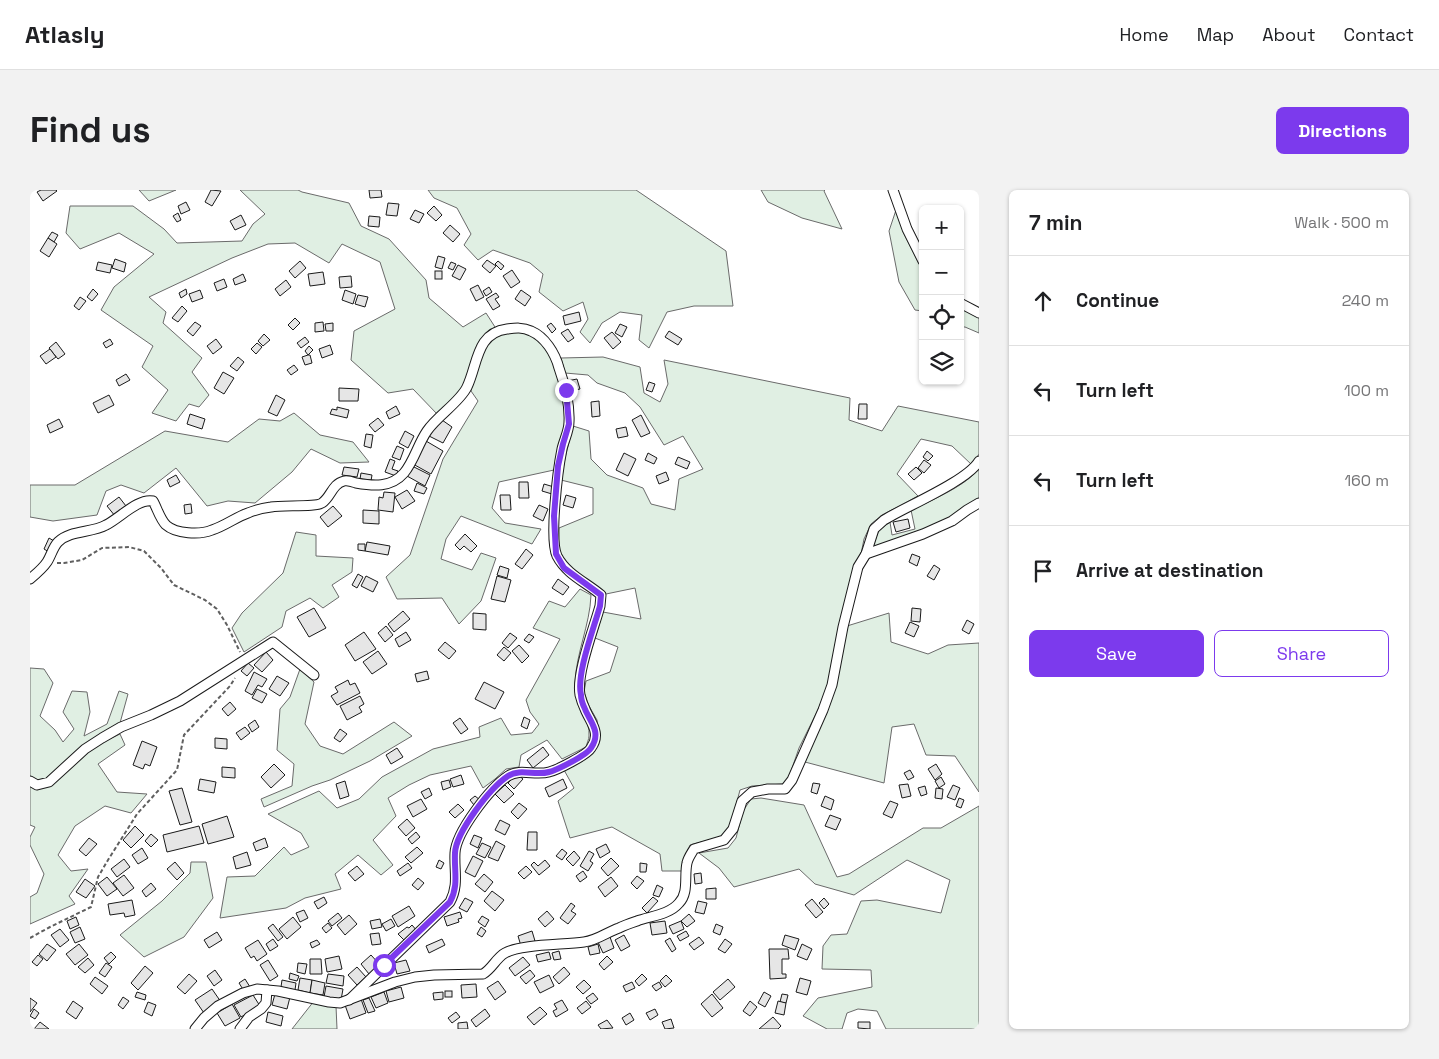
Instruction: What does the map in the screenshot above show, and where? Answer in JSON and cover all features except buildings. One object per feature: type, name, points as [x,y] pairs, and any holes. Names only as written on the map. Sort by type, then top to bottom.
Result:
[{"type":"street","points":[[893,190],[907,229],[919,253]]},
{"type":"street","points":[[964,305],[979,313]]},
{"type":"street","points":[[30,579],[46,563],[58,542],[67,536],[104,526],[135,505],[148,500],[153,500],[164,524],[171,528],[182,532],[212,531],[247,513],[261,509],[279,506],[314,506],[322,503],[334,487],[345,480],[380,486],[394,482],[404,473],[426,431],[467,388],[486,338],[500,330],[517,328],[531,331],[544,340],[556,359],[566,390],[569,410],[569,424],[558,466],[554,516],[556,554],[564,568],[601,595],[600,606],[580,677],[580,693],[596,735],[591,748],[580,757],[548,772],[518,772],[509,775],[498,785],[477,809],[456,843],[455,892],[450,902],[349,1000]]},
{"type":"street","points":[[195,1029],[218,1006],[243,993],[257,990],[278,991],[340,1003],[395,982],[415,977],[483,974],[504,954],[516,949],[587,942],[638,920],[670,910],[679,903],[685,891],[687,861],[694,849],[724,840],[733,829],[742,801],[752,792],[768,789],[785,789],[792,780],[823,710],[832,684],[843,627],[858,567],[866,554],[874,529],[884,520],[959,478],[975,467],[979,461]]},
{"type":"street","points":[[866,554],[923,534],[952,521],[979,503]]},
{"type":"street","points":[[30,781],[37,785],[49,782],[86,749],[102,738],[121,727],[152,715],[180,701],[273,642],[314,675]]},
{"type":"street","points":[[240,1029],[249,1017],[266,1003],[267,990]]},
{"type":"green space","points":[[139,190],[176,190],[149,201]]},
{"type":"green space","points":[[240,190],[298,190],[349,203],[361,226],[389,239],[426,280],[429,298],[463,327],[486,313],[495,327],[483,337],[460,394],[438,415],[413,389],[388,393],[351,360],[354,331],[395,309],[380,262],[342,244],[329,263],[295,243],[268,244],[232,258],[149,297],[166,312],[163,323],[202,358],[192,372],[209,395],[199,407],[189,404],[176,421],[152,413],[168,390],[142,367],[153,346],[101,310],[114,287],[154,254],[119,233],[80,249],[66,233],[70,206],[133,206],[164,229],[177,243],[242,241],[253,224],[265,214]]},
{"type":"green space","points":[[428,190],[636,190],[726,251],[733,306],[694,306],[667,312],[649,348],[639,340],[642,315],[620,312],[602,323],[590,343],[580,332],[588,319],[583,302],[563,311],[539,292],[543,274],[530,263],[493,250],[478,260],[464,245],[471,234],[457,208],[434,198]]},
{"type":"green space","points":[[761,190],[825,190],[842,229],[802,218],[768,202]]},
{"type":"green space","points":[[896,210],[919,259],[919,310],[915,310],[899,282],[889,231]]},
{"type":"green space","points":[[964,309],[979,316],[979,333],[965,327]]},
{"type":"green space","points":[[517,330],[534,336],[547,346],[564,396],[566,426],[554,470],[499,482],[492,508],[505,523],[541,529],[532,544],[461,516],[446,539],[441,559],[472,570],[481,553],[496,558],[481,601],[459,624],[442,598],[397,599],[386,577],[410,555],[443,459],[478,401],[471,391],[478,361],[490,338]]},
{"type":"green space","points":[[603,357],[640,367],[644,393],[660,402],[668,384],[664,360],[850,398],[849,420],[882,431],[898,406],[979,422],[979,454],[972,465],[952,446],[921,439],[897,474],[918,496],[882,515],[871,524],[864,539],[861,554],[854,568],[829,682],[818,710],[799,748],[789,777],[783,784],[752,786],[740,790],[730,828],[720,837],[690,845],[684,858],[682,871],[662,871],[660,854],[612,827],[570,838],[558,801],[574,788],[564,770],[583,761],[593,751],[599,735],[597,720],[584,692],[586,681],[610,672],[618,647],[595,638],[603,612],[641,619],[635,588],[606,594],[573,570],[562,558],[559,528],[593,514],[593,488],[561,480],[573,426],[589,431],[591,459],[607,475],[643,488],[651,504],[675,510],[679,479],[703,469],[683,436],[664,445],[640,407],[625,393],[597,383],[588,375],[565,373],[561,358]]},
{"type":"green space","points":[[294,413],[320,435],[353,442],[369,462],[340,463],[311,449],[292,472],[255,503],[228,501],[207,506],[176,468],[144,493],[121,485],[106,491],[97,515],[53,521],[30,517],[30,485],[75,485],[165,431],[228,442],[259,419],[280,421]]},
{"type":"green space","points":[[979,468],[979,500],[971,503],[952,519],[872,548],[879,530],[890,522],[892,535],[915,529],[911,510],[958,486]]},
{"type":"green space","points":[[296,532],[316,535],[316,556],[353,558],[352,572],[332,585],[339,597],[323,608],[310,598],[286,611],[282,627],[244,652],[232,628],[242,613],[283,573]]},
{"type":"green space","points":[[580,589],[591,595],[575,683],[577,697],[588,724],[589,737],[586,747],[562,759],[547,740],[521,755],[519,767],[506,769],[483,788],[471,766],[430,775],[388,798],[396,816],[373,840],[393,865],[381,875],[358,855],[335,874],[341,889],[305,898],[286,908],[220,918],[227,877],[255,876],[284,847],[291,855],[309,847],[301,833],[268,814],[319,791],[337,808],[359,799],[382,777],[433,749],[480,737],[479,727],[501,718],[511,735],[532,733],[539,724],[530,712],[526,700],[560,639],[533,628],[549,601],[565,607]]},
{"type":"green space","points":[[889,613],[891,642],[928,654],[948,645],[979,643],[979,792],[955,756],[926,755],[914,724],[892,727],[884,783],[805,762],[813,742],[847,626]]},
{"type":"green space","points":[[30,668],[44,669],[53,683],[40,716],[55,730],[63,742],[74,729],[63,712],[72,691],[87,692],[90,712],[84,736],[107,724],[119,691],[128,694],[120,723],[50,778],[37,781],[30,777]]},
{"type":"green space","points":[[300,669],[314,682],[305,724],[320,746],[343,754],[394,722],[412,736],[370,761],[330,780],[264,807],[261,799],[292,786],[294,764],[277,750],[280,709],[290,697]]},
{"type":"green space","points":[[120,734],[125,745],[98,764],[117,792],[147,794],[131,813],[105,806],[75,826],[58,855],[71,871],[88,869],[69,896],[75,904],[30,924],[30,897],[37,893],[44,874],[30,845],[30,837],[35,827],[30,825],[30,785],[38,788],[91,748]]},
{"type":"green space","points":[[761,798],[804,805],[837,877],[849,874],[923,828],[941,828],[979,806],[979,1029],[886,1029],[877,1011],[858,1009],[847,1013],[842,1029],[827,1029],[803,1016],[818,998],[872,987],[871,970],[822,969],[823,946],[831,935],[847,934],[861,901],[877,900],[941,913],[950,880],[907,860],[854,895],[815,884],[799,869],[734,887],[719,868],[699,853],[728,848],[736,838],[743,811],[751,799]]},
{"type":"green space","points":[[191,862],[206,862],[213,898],[184,937],[144,957],[120,935],[162,901],[190,873]]},
{"type":"green space","points":[[314,1001],[336,1006],[337,1029],[292,1029]]},
{"type":"route","points":[[384,965],[450,902],[455,892],[456,843],[486,797],[509,775],[518,772],[548,772],[580,757],[591,748],[596,735],[580,693],[580,677],[600,606],[601,595],[564,568],[556,554],[554,538],[558,466],[569,424],[566,390]]}]
